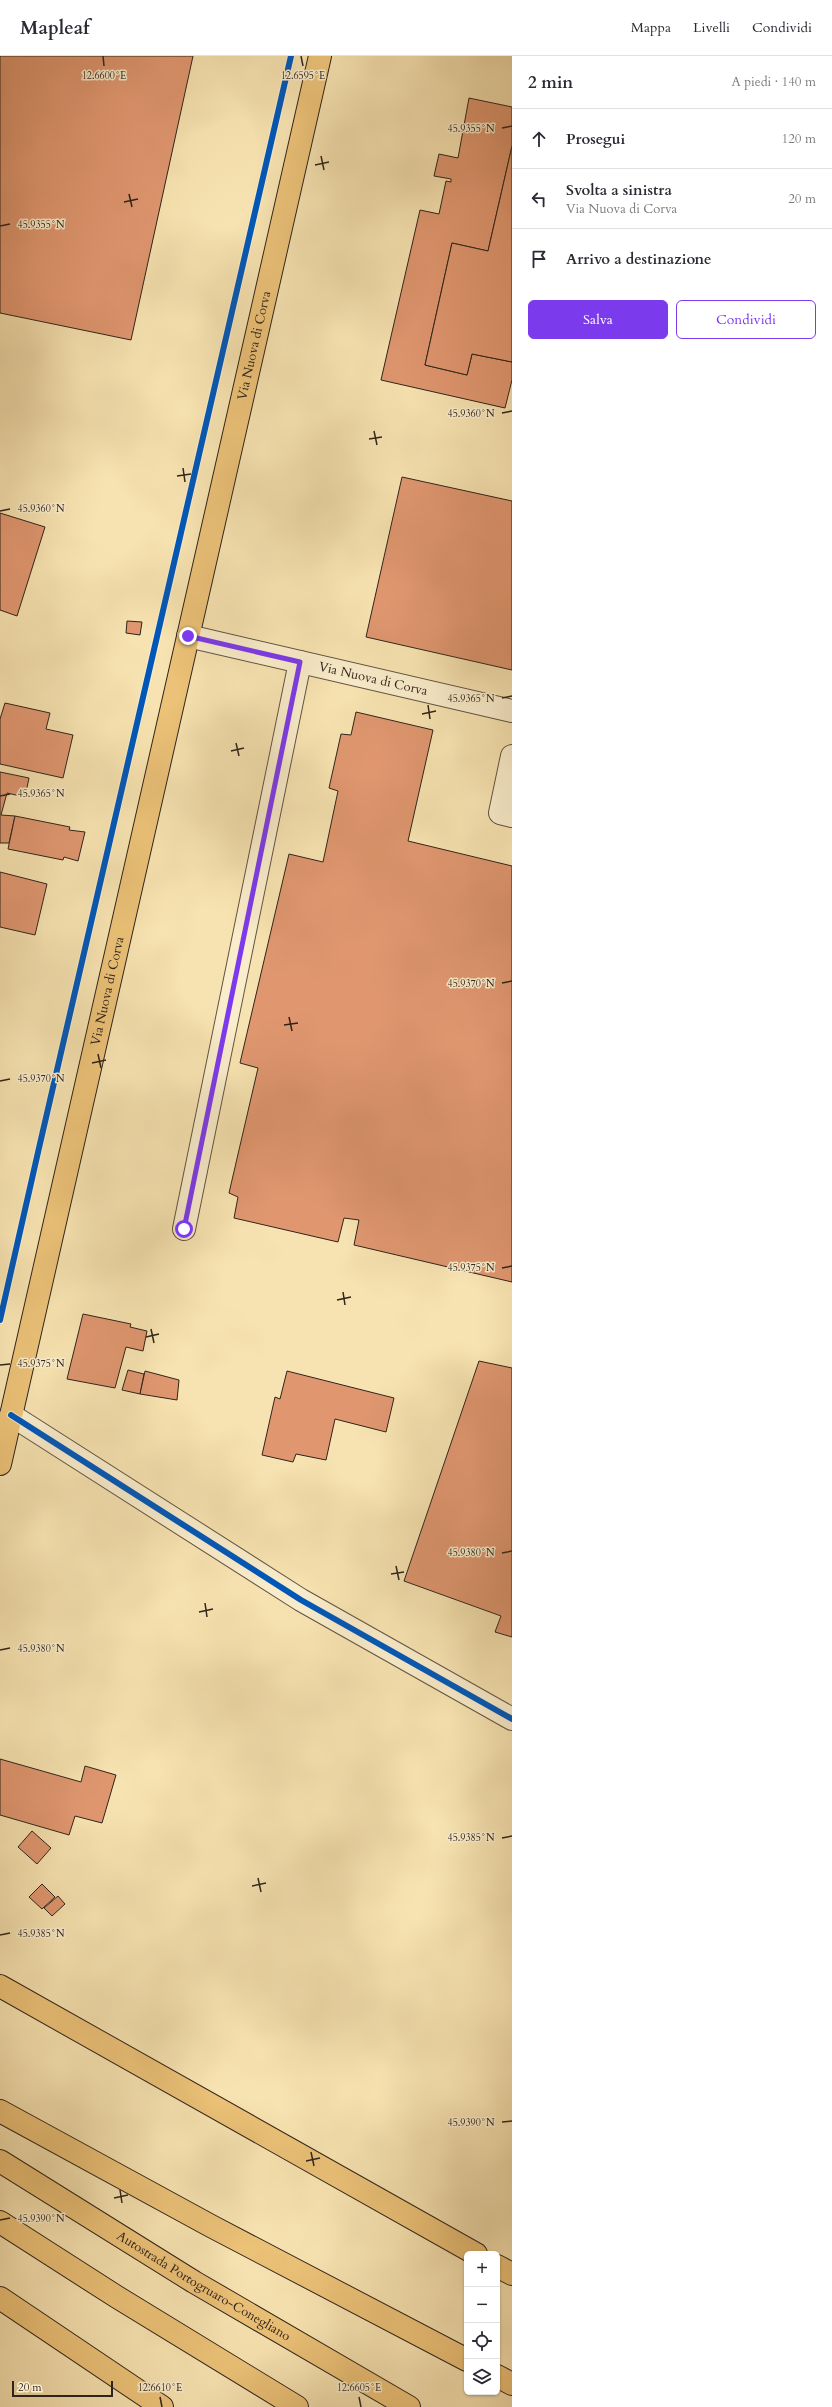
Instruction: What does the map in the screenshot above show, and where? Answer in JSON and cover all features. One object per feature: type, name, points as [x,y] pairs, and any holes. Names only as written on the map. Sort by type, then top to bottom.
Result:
[{"type":"main road","name":"Via Nuova di Corva","points":[[0,1464],[320,56]]},
{"type":"main road","points":[[0,1986],[471,2251]]},
{"type":"main road","points":[[0,2111],[58,2144],[465,2359]]},
{"type":"main road","name":"Autostrada Portogruaro-Conegliano","points":[[0,2161],[42,2189],[194,2282],[409,2407]]},
{"type":"main road","points":[[0,2222],[117,2297],[297,2407]]},
{"type":"main road","points":[[500,2268],[512,2274]]},
{"type":"main road","points":[[0,2298],[162,2407]]},
{"type":"main road","points":[[500,2378],[512,2384]]},
{"type":"street","name":"Via Nuova di Corva","points":[[188,636],[512,711]]},
{"type":"street","points":[[184,1229],[300,662]]},
{"type":"street","points":[[512,756],[500,813],[512,816]]},
{"type":"street","points":[[11,1415],[301,1600],[512,1719]]},
{"type":"building","points":[[0,56],[193,56],[131,340],[0,313]]},
{"type":"building","points":[[469,98],[512,107],[512,146],[488,251],[452,243],[425,365],[467,375],[472,354],[512,362],[512,380],[505,408],[381,380],[420,210],[439,214],[446,181],[451,182],[451,179],[434,176],[439,154],[458,158]]},
{"type":"building","points":[[512,146],[512,362],[472,354],[467,375],[425,365],[452,243],[488,251]]},
{"type":"building","points":[[402,477],[512,501],[512,670],[366,637]]},
{"type":"building","points":[[0,513],[45,527],[17,616],[0,610]]},
{"type":"building","points":[[127,621],[142,622],[140,635],[126,633]]},
{"type":"building","points":[[5,703],[50,713],[46,729],[73,735],[63,778],[0,764],[0,719]]},
{"type":"building","points":[[356,712],[433,730],[408,841],[512,866],[512,1282],[354,1245],[359,1220],[344,1218],[338,1242],[234,1218],[238,1197],[229,1193],[258,1068],[240,1063],[289,854],[323,862],[338,791],[329,788],[341,734],[351,735]]},
{"type":"building","points":[[0,772],[29,778],[25,797],[7,793],[1,815],[15,816],[9,843],[0,843]]},
{"type":"building","points":[[15,816],[70,827],[69,830],[85,832],[78,861],[64,857],[63,860],[8,849]]},
{"type":"building","points":[[0,872],[47,884],[35,935],[0,927]]},
{"type":"building","points":[[83,1314],[131,1324],[130,1327],[147,1331],[143,1351],[126,1347],[115,1388],[67,1379]]},
{"type":"building","points":[[479,1361],[512,1368],[512,1637],[495,1632],[501,1616],[404,1581]]},
{"type":"building","points":[[128,1370],[144,1374],[140,1394],[122,1390]]},
{"type":"building","points":[[145,1371],[179,1380],[177,1400],[140,1394]]},
{"type":"building","points":[[287,1371],[394,1398],[386,1432],[335,1419],[326,1460],[296,1454],[293,1462],[262,1455],[275,1397],[280,1399]]},
{"type":"building","points":[[0,1759],[81,1782],[85,1766],[116,1775],[102,1823],[75,1816],[69,1835],[0,1815]]},
{"type":"building","points":[[32,1831],[51,1848],[37,1864],[18,1847]]},
{"type":"building","points":[[42,1884],[55,1897],[42,1909],[29,1897]]},
{"type":"building","points":[[58,1896],[65,1904],[52,1916],[44,1908]]},
{"type":"cycle path","points":[[0,1320],[291,56]]},
{"type":"cycle path","points":[[11,1415],[301,1600],[512,1719]]},
{"type":"route","points":[[184,1229],[300,662],[188,636]]}]
